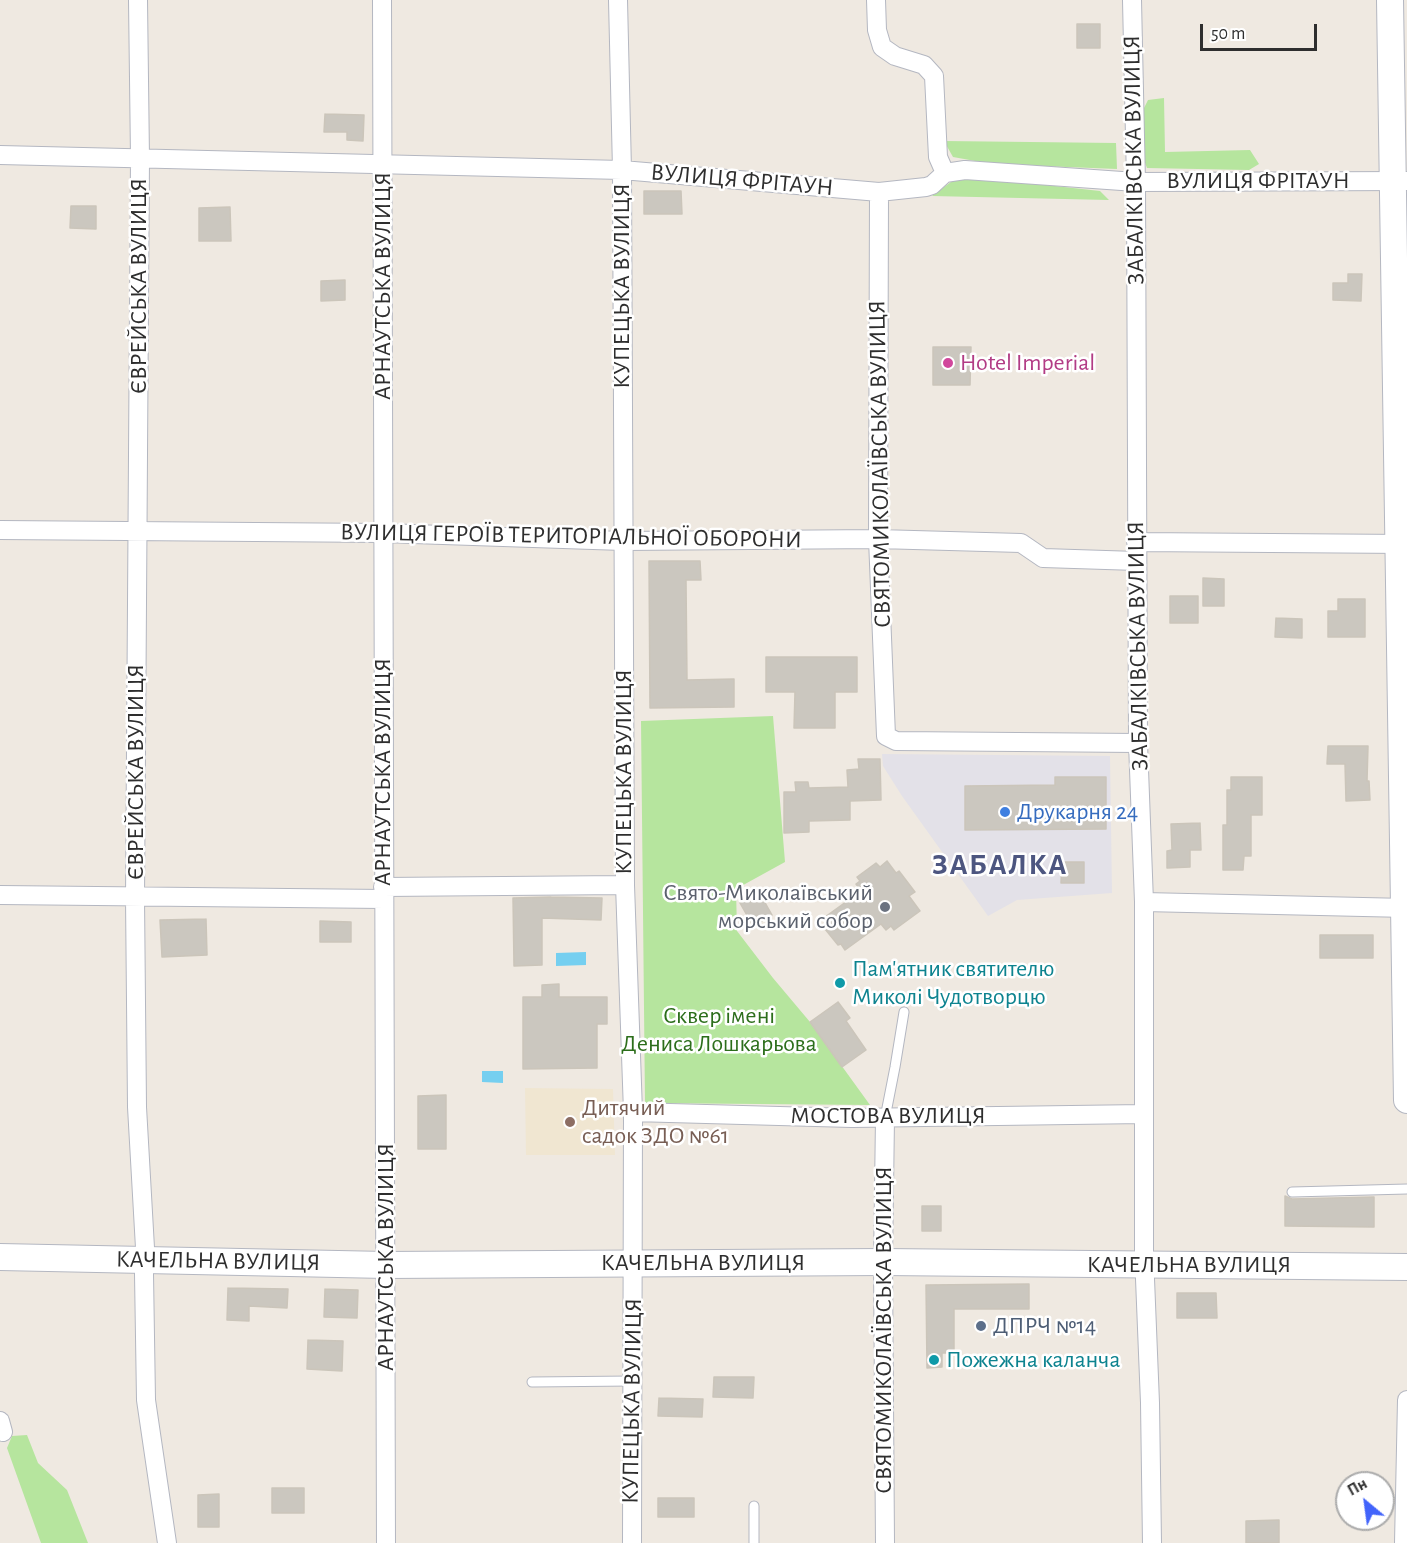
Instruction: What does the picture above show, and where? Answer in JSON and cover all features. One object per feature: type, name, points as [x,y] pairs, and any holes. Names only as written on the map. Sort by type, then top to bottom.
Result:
[{"type":"street","name":"ЄВРЕЙСЬКА ВУЛИЦЯ","points":[[138,0],[140,158],[135,897],[137,1107],[145,1259],[146,1400],[167,1543]]},
{"type":"street","name":"АРНАУТСЬКА ВУЛИЦЯ","points":[[382,0],[386,1543]]},
{"type":"street","name":"КУПЕЦЬКА ВУЛИЦЯ","points":[[618,0],[622,170],[625,885],[633,1112],[632,1543]]},
{"type":"street","points":[[876,0],[877,30],[882,47],[895,56],[924,65],[934,76],[938,157],[945,173]]},
{"type":"street","name":"ЗАБАЛКІВСЬКА ВУЛИЦЯ","points":[[1132,0],[1136,182],[1138,743],[1144,902],[1145,1265],[1152,1543]]},
{"type":"street","points":[[1390,0],[1400,181],[1407,1100]]},
{"type":"street","name":"ВУЛИЦЯ ФРІТАУН","points":[[0,155],[622,170],[879,192],[926,187],[945,173],[964,171],[1136,182],[1400,181]]},
{"type":"street","name":"СВЯТОМИКОЛАЇВСЬКА ВУЛИЦЯ","points":[[879,192],[878,539],[886,736],[896,741],[1138,743]]},
{"type":"street","name":"ВУЛИЦЯ ГЕРОЇВ ТЕРИТОРІАЛЬНОЇ ОБОРОНИ","points":[[0,530],[383,533],[623,541],[878,539],[1021,543],[1043,558],[1137,561]]},
{"type":"street","points":[[1136,542],[1402,543]]},
{"type":"street","points":[[0,895],[135,897],[384,893],[625,885]]},
{"type":"street","points":[[1144,902],[1405,908]]},
{"type":"street","name":"МОСТОВА ВУЛИЦЯ","points":[[633,1112],[885,1118],[1144,1114]]},
{"type":"street","name":"СВЯТОМИКОЛАЇВСЬКА ВУЛИЦЯ","points":[[885,1118],[883,1262],[885,1543]]},
{"type":"street","name":"КАЧЕЛЬНА ВУЛИЦЯ","points":[[0,1257],[386,1265],[883,1262],[1407,1267]]},
{"type":"street","points":[[1404,1543],[1407,1400]]},
{"type":"lane","points":[[885,1118],[904,1012]]},
{"type":"lane","points":[[1292,1192],[1407,1189]]},
{"type":"lane","points":[[532,1382],[632,1381]]},
{"type":"lane","points":[[754,1506],[754,1543]]},
{"type":"shaded area","points":[[882,754],[1110,756],[1112,893],[1017,900],[988,916],[902,796],[883,766]]},
{"type":"shaded area","name":"Дитячий садок ЗДО №61","points":[[525,1088],[613,1089],[615,1155],[526,1155]]},
{"type":"green space","points":[[1164,98],[1165,152],[1250,150],[1259,164],[1249,170],[1147,168],[1142,155],[1142,112],[1148,100]]},
{"type":"green space","points":[[944,141],[1116,143],[1117,169],[992,164],[953,157]]},
{"type":"green space","points":[[955,179],[1010,181],[1100,191],[1109,200],[932,196]]},
{"type":"green space","name":"Сквер імені Дениса Лошкарьова","points":[[773,716],[785,862],[736,889],[737,931],[810,1022],[870,1105],[645,1103],[641,721]]},
{"type":"green space","points":[[27,1435],[38,1463],[67,1490],[88,1543],[41,1543],[7,1448],[12,1436]]},
{"type":"water","points":[[586,952],[586,965],[556,966],[556,953]]},
{"type":"water","points":[[482,1071],[503,1071],[503,1083],[482,1082]]},
{"type":"building","points":[[1077,24],[1100,24],[1100,48],[1077,48]]},
{"type":"building","points":[[325,114],[364,115],[363,141],[347,140],[347,132],[324,132]]},
{"type":"building","points":[[644,191],[681,191],[682,214],[644,214]]},
{"type":"building","points":[[71,206],[96,206],[96,229],[70,228]]},
{"type":"building","points":[[230,207],[231,241],[199,241],[199,208]]},
{"type":"building","points":[[1348,274],[1362,274],[1361,301],[1333,300],[1333,283],[1348,283]]},
{"type":"building","points":[[345,280],[345,300],[321,301],[321,281]]},
{"type":"building","points":[[933,347],[971,347],[970,385],[933,385]]},
{"type":"building","points":[[649,561],[700,561],[701,580],[686,580],[687,680],[734,679],[734,707],[650,708]]},
{"type":"building","points":[[1203,578],[1224,579],[1224,606],[1203,606]]},
{"type":"building","points":[[1170,596],[1198,596],[1198,623],[1170,623]]},
{"type":"building","points":[[1338,599],[1365,599],[1365,637],[1328,637],[1328,611],[1338,611]]},
{"type":"building","points":[[1276,618],[1302,619],[1302,638],[1275,637]]},
{"type":"building","points":[[766,657],[857,657],[857,692],[835,692],[835,728],[794,728],[795,692],[766,692]]},
{"type":"building","points":[[1328,746],[1368,746],[1367,781],[1369,781],[1370,800],[1346,801],[1345,764],[1327,764]]},
{"type":"building","points":[[858,759],[880,759],[881,800],[850,801],[850,820],[809,821],[809,832],[784,833],[784,792],[796,792],[795,782],[808,782],[809,788],[848,787],[847,770],[859,769]]},
{"type":"building","points":[[1055,777],[1106,777],[1106,829],[965,830],[965,786],[1055,785]]},
{"type":"building","points":[[1231,777],[1262,777],[1262,815],[1251,815],[1251,856],[1244,856],[1243,870],[1223,870],[1223,825],[1227,825],[1227,790],[1231,790]]},
{"type":"building","points":[[1200,823],[1201,850],[1190,850],[1190,867],[1167,868],[1167,851],[1172,850],[1171,824]]},
{"type":"building","name":"Свято-Миколаївський морський собор","points":[[887,861],[896,873],[899,871],[915,892],[909,896],[920,911],[894,930],[891,926],[886,930],[881,924],[845,950],[825,929],[831,925],[825,917],[861,891],[856,884],[860,881],[857,877],[876,863],[880,867]]},
{"type":"building","points":[[1062,862],[1084,862],[1084,883],[1061,883]]},
{"type":"building","points":[[759,892],[772,915],[753,926],[740,903]]},
{"type":"building","points":[[513,898],[602,898],[601,920],[542,918],[542,965],[514,966]]},
{"type":"building","points":[[206,919],[207,955],[162,957],[160,920]]},
{"type":"building","points":[[320,921],[351,922],[351,942],[320,942]]},
{"type":"building","points":[[1320,935],[1373,935],[1373,958],[1320,958]]},
{"type":"building","points":[[559,984],[559,997],[607,997],[607,1024],[597,1024],[597,1068],[523,1069],[523,997],[542,997],[542,985]]},
{"type":"building","points":[[838,1002],[850,1018],[846,1021],[866,1050],[842,1067],[810,1022]]},
{"type":"building","points":[[446,1095],[446,1149],[418,1149],[418,1096]]},
{"type":"building","points":[[1285,1196],[1292,1199],[1374,1197],[1374,1227],[1285,1226]]},
{"type":"building","points":[[922,1206],[941,1206],[941,1231],[922,1231]]},
{"type":"building","points":[[1029,1284],[1029,1309],[954,1309],[954,1353],[942,1353],[942,1367],[927,1368],[926,1285]]},
{"type":"building","points":[[228,1288],[288,1289],[287,1308],[249,1306],[249,1321],[227,1320]]},
{"type":"building","points":[[325,1289],[358,1290],[357,1318],[324,1317]]},
{"type":"building","points":[[1177,1293],[1216,1293],[1217,1318],[1177,1318]]},
{"type":"building","points":[[308,1340],[343,1341],[342,1371],[307,1369]]},
{"type":"building","points":[[714,1377],[754,1377],[753,1398],[713,1397]]},
{"type":"building","points":[[659,1398],[703,1399],[702,1417],[658,1416]]},
{"type":"building","points":[[272,1488],[304,1488],[304,1513],[272,1513]]},
{"type":"building","points":[[219,1494],[219,1527],[198,1527],[198,1495]]},
{"type":"building","points":[[658,1498],[694,1498],[694,1517],[658,1517]]},
{"type":"building","points":[[1279,1520],[1279,1543],[1246,1543],[1246,1521]]},
{"type":"place","name":"Hotel Imperial","points":[[948,363]]},
{"type":"place","name":"Друкарня 24","points":[[1005,812]]},
{"type":"place","name":"Свято-Миколаївський морський собор","points":[[885,907]]},
{"type":"place","name":"Пам'ятник святителю Миколі Чудотворцю","points":[[840,983]]},
{"type":"place","name":"Дитячий садок ЗДО №61","points":[[570,1122]]},
{"type":"place","name":"ДПРЧ №14","points":[[981,1326]]},
{"type":"place","name":"Пожежна каланча","points":[[934,1360]]},
{"type":"district","name":"ЗАБАЛКА","points":[[1000,865]]}]
